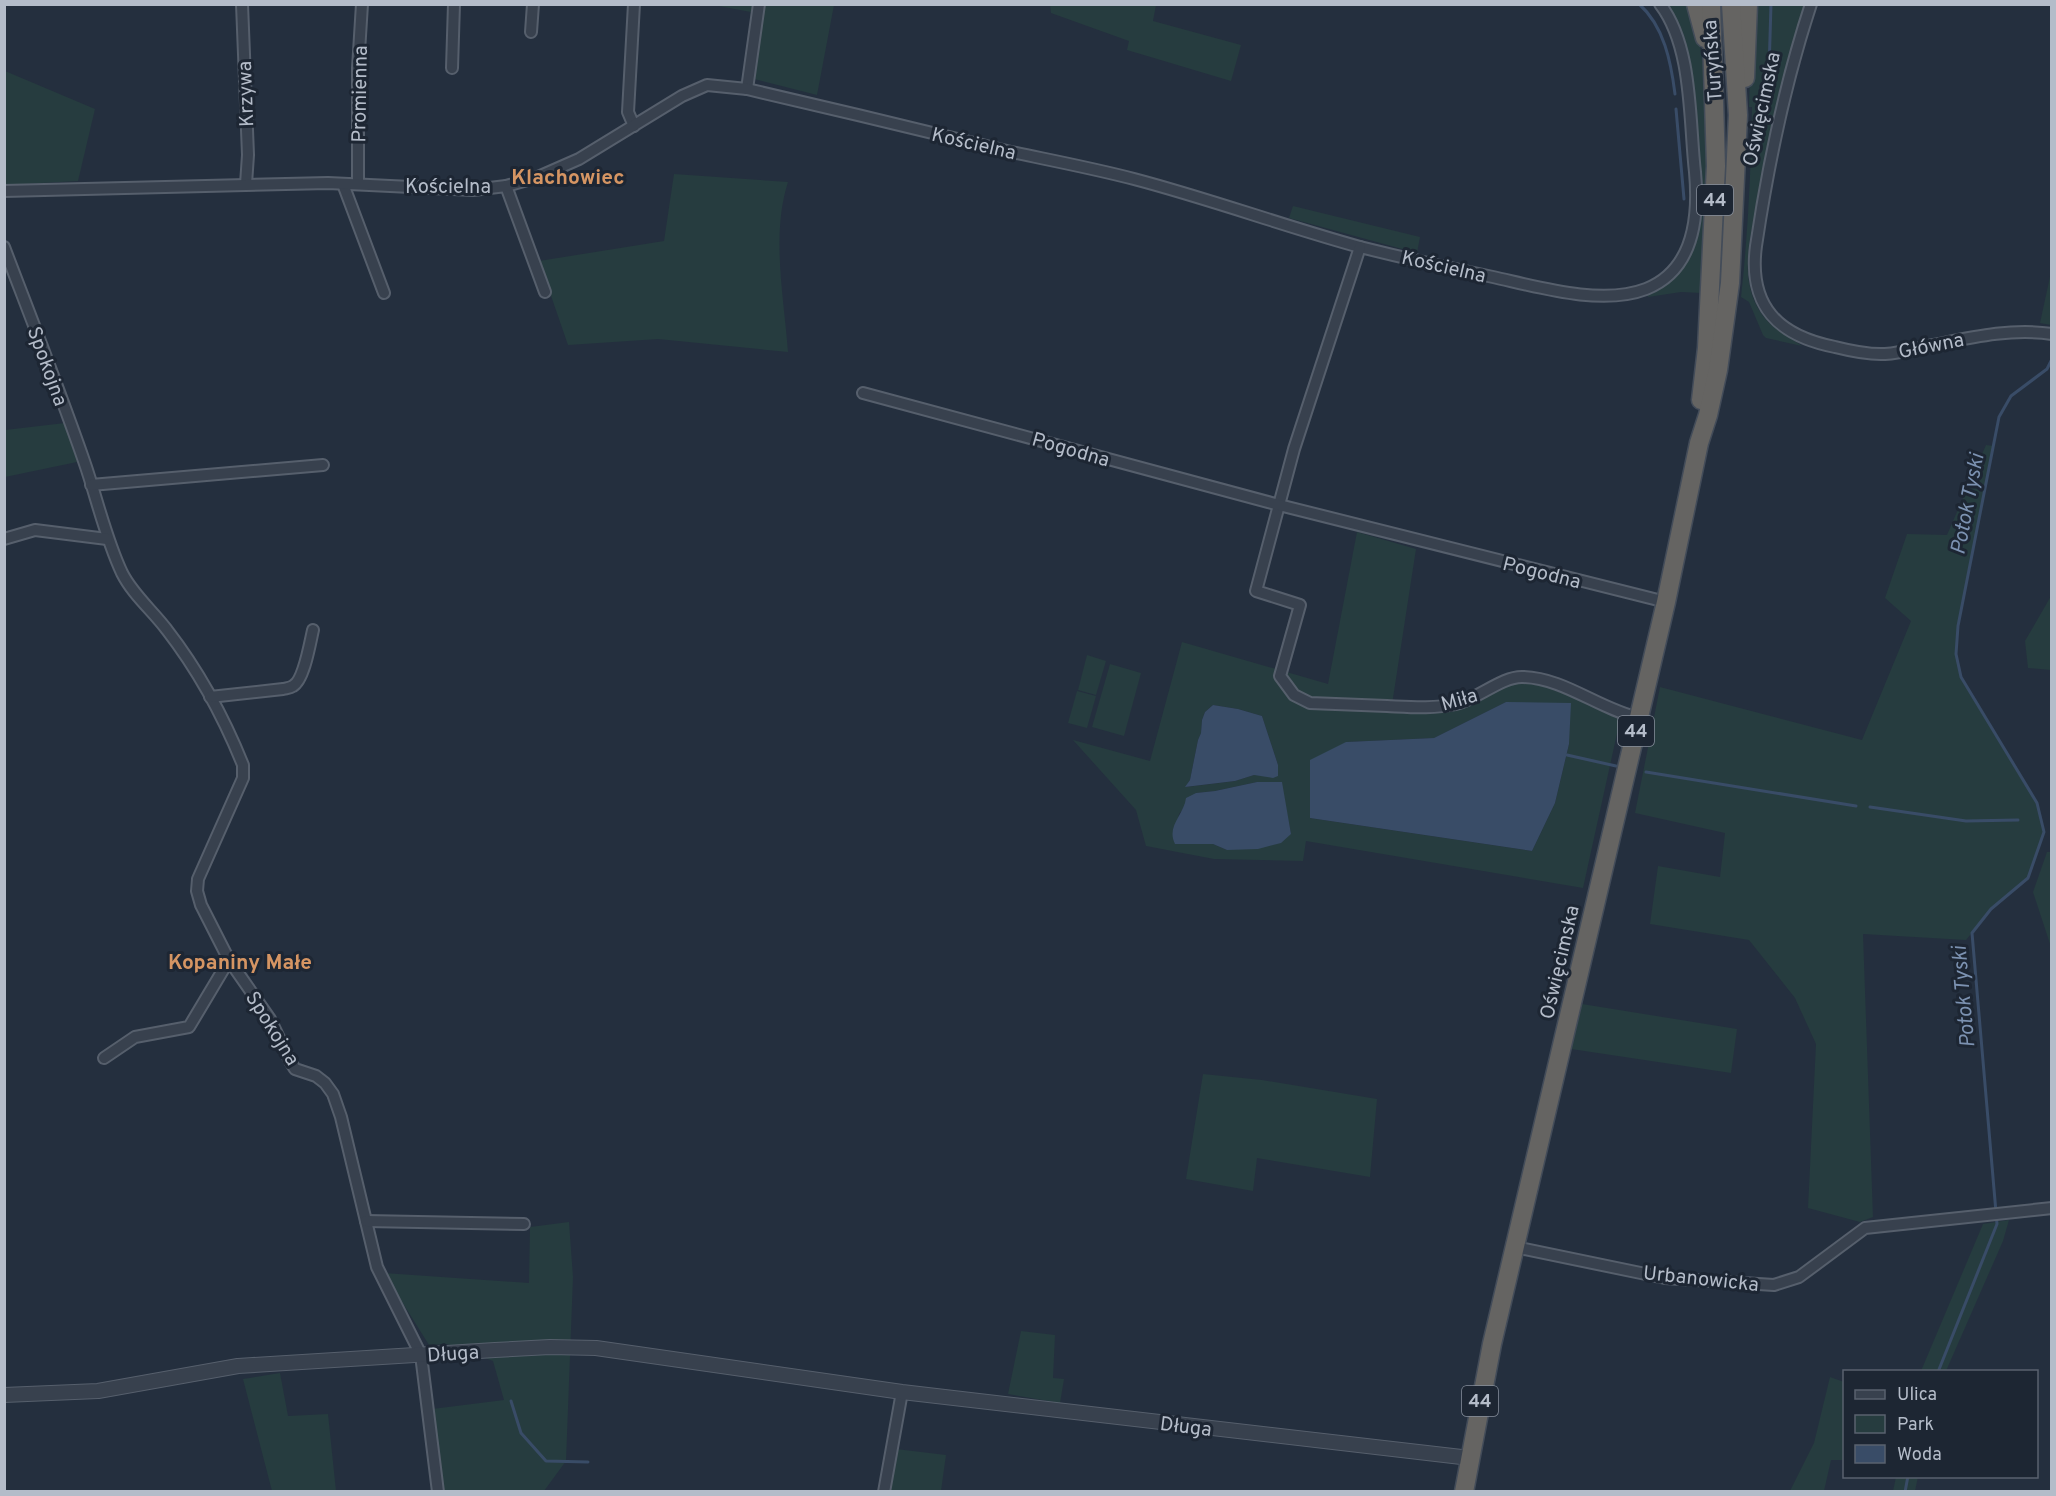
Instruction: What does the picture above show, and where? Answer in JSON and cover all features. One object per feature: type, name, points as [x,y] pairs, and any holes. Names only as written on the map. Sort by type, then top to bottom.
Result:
[{"type":"highway","points":[[1696,4],[1703,25],[1714,94]]},
{"type":"highway","name":"Turyńska","points":[[1711,4],[1714,94]]},
{"type":"highway","name":"Turyńska","points":[[1731,4],[1738,116]]},
{"type":"highway","points":[[1738,116],[1745,77],[1748,4]]},
{"type":"highway","name":"Oświęcimska","points":[[1699,444],[1714,220],[1716,166],[1714,94]]},
{"type":"highway","name":"Oświęcimska","points":[[1464,1491],[1492,1344],[1666,602],[1699,444],[1716,381],[1727,312],[1734,223],[1738,116]]},
{"type":"street","name":"Krzywa","points":[[242,4],[248,155],[246,184]]},
{"type":"street","name":"Promienna","points":[[358,184],[358,79],[362,4]]},
{"type":"street","points":[[452,68],[454,4]]},
{"type":"street","points":[[531,32],[533,4]]},
{"type":"street","points":[[634,4],[628,112],[634,126]]},
{"type":"street","points":[[747,89],[759,4]]},
{"type":"street","name":"Kościelna","points":[[4,191],[246,184],[358,184],[473,190],[506,186],[538,177],[579,159],[682,96],[707,85],[747,89],[1132,179],[1360,247],[1568,293],[1599,295],[1633,293],[1653,285],[1670,273],[1681,261],[1690,242],[1695,219],[1696,182],[1681,48],[1674,25],[1660,4]]},
{"type":"street","name":"Oświęcimska","points":[[1811,4],[1794,58],[1783,104],[1759,229],[1754,268],[1759,293],[1770,314],[1791,332],[1812,342]]},
{"type":"street","points":[[343,184],[384,293]]},
{"type":"street","points":[[506,186],[545,292]]},
{"type":"street","name":"Spokojna","points":[[4,247],[91,485],[107,539],[123,575],[168,630],[210,697],[243,765],[243,778],[198,879],[197,891],[201,905],[229,960],[270,1019],[290,1062],[295,1069],[316,1076],[333,1094],[342,1117],[377,1267],[421,1355],[438,1491]]},
{"type":"street","points":[[1278,505],[1360,247]]},
{"type":"street","name":"Główna","points":[[1812,342],[1860,352],[1887,354],[1986,335],[2018,331],[2047,333]]},
{"type":"street","name":"Pogodna","points":[[863,393],[1278,505],[1666,602]]},
{"type":"street","points":[[91,485],[323,465]]},
{"type":"street","name":"Miła","points":[[1278,505],[1256,591],[1300,605],[1280,676],[1294,695],[1310,703],[1427,707],[1456,704],[1519,676],[1551,682],[1613,711],[1639,718]]},
{"type":"street","points":[[4,539],[35,530],[107,539]]},
{"type":"street","points":[[210,697],[294,686],[305,663],[313,630]]},
{"type":"street","points":[[104,1058],[135,1037],[189,1027],[229,960]]},
{"type":"street","name":"Urbanowicka","points":[[1515,1247],[1665,1278],[1774,1285],[1799,1277],[1864,1228],[2052,1208]]},
{"type":"street","points":[[366,1221],[524,1224]]},
{"type":"street","name":"Długa","points":[[4,1395],[98,1391],[238,1366],[550,1347],[596,1348],[902,1392],[1470,1458]]},
{"type":"street","points":[[884,1491],[902,1392]]},
{"type":"green space","points":[[713,5],[834,5],[817,95],[746,77],[751,12]]},
{"type":"green space","points":[[1050,5],[1156,5],[1153,21],[1241,45],[1231,81],[1127,50],[1129,41],[1051,13]]},
{"type":"green space","points":[[1667,5],[1689,5],[1704,74],[1708,148],[1701,293],[1681,292],[1648,297],[1649,293],[1677,273],[1689,257],[1699,224],[1689,62],[1684,36]]},
{"type":"green space","points":[[1752,5],[1805,5],[1776,115],[1752,226],[1748,256],[1750,286],[1758,309],[1768,322],[1802,346],[1766,338],[1749,302],[1741,297],[1751,155],[1752,107],[1749,107]]},
{"type":"green space","points":[[5,71],[95,109],[78,181],[5,185]]},
{"type":"green space","points":[[674,174],[788,182],[780,223],[779,245],[788,352],[658,339],[568,345],[539,261],[664,241]]},
{"type":"green space","points":[[1293,206],[1420,237],[1417,253],[1289,218]]},
{"type":"green space","points":[[2051,272],[2052,324],[2051,325],[2040,323]]},
{"type":"green space","points":[[65,423],[77,462],[5,477],[5,430]]},
{"type":"green space","points":[[1986,445],[1994,446],[1958,626],[1956,654],[1961,677],[2037,803],[2044,832],[2028,878],[1991,909],[1966,940],[1863,934],[1873,1217],[1860,1222],[1808,1208],[1816,1044],[1795,998],[1749,940],[1650,924],[1658,866],[1720,877],[1725,833],[1635,813],[1660,687],[1862,740],[1911,621],[1885,598],[1907,534],[1947,535]]},
{"type":"green space","points":[[1357,532],[1416,549],[1391,711],[1465,706],[1518,681],[1545,687],[1579,699],[1620,720],[1583,888],[1306,841],[1303,861],[1214,859],[1146,846],[1136,810],[1073,740],[1150,761],[1182,642],[1328,684]],"holes":[[[1506,702],[1569,744],[1555,803],[1532,851],[1310,818],[1346,742],[1434,738]],[[1213,705],[1262,716],[1278,765],[1278,776],[1254,775],[1235,781],[1186,787],[1190,780],[1202,720],[1205,712]],[[1257,782],[1281,782],[1291,834],[1227,850],[1213,844],[1175,844],[1179,814],[1196,793]]]},
{"type":"green space","points":[[2051,596],[2051,670],[2028,668],[2025,641]]},
{"type":"green space","points":[[1087,655],[1106,661],[1096,695],[1078,690]]},
{"type":"green space","points":[[1110,664],[1141,673],[1124,736],[1092,727]]},
{"type":"green space","points":[[1077,691],[1096,696],[1087,728],[1068,723]]},
{"type":"green space","points":[[2047,852],[2052,852],[2051,947],[2033,892]]},
{"type":"green space","points":[[1582,1004],[1737,1029],[1731,1073],[1571,1049]]},
{"type":"green space","points":[[1203,1074],[1262,1080],[1377,1099],[1370,1177],[1257,1158],[1253,1191],[1186,1179]]},
{"type":"green space","points":[[2009,1220],[2003,1241],[1946,1370],[1921,1370],[1983,1224]]},
{"type":"green space","points":[[569,1222],[573,1277],[566,1461],[544,1491],[443,1491],[432,1409],[504,1400],[493,1361],[447,1344],[429,1345],[384,1273],[529,1283],[530,1227]]},
{"type":"green space","points":[[1021,1331],[1055,1335],[1053,1378],[1064,1379],[1060,1403],[1008,1394]]},
{"type":"green space","points":[[280,1373],[288,1416],[328,1414],[336,1491],[272,1491],[243,1379]]},
{"type":"green space","points":[[1830,1377],[1843,1382],[1843,1460],[1831,1460],[1824,1491],[1790,1491],[1814,1443]]},
{"type":"green space","points":[[896,1449],[946,1455],[941,1491],[889,1492]]},
{"type":"green space","points":[[1896,1478],[1918,1478],[1915,1491],[1893,1491]]},
{"type":"water","points":[[1506,702],[1571,703],[1569,744],[1555,803],[1532,851],[1310,818],[1310,760],[1346,742],[1434,738]]},
{"type":"water","points":[[1213,705],[1262,716],[1278,765],[1278,776],[1273,778],[1254,775],[1235,781],[1185,787],[1190,780],[1202,720],[1205,712]]},
{"type":"water","points":[[1257,782],[1282,782],[1291,834],[1281,843],[1258,849],[1227,850],[1213,844],[1175,844],[1174,826],[1186,798],[1196,793]]},
{"type":"waterway","points":[[1639,4],[1655,23],[1665,45],[1675,94]]},
{"type":"waterway","points":[[1765,107],[1769,71],[1771,4]]},
{"type":"waterway","points":[[1676,109],[1684,199]]},
{"type":"waterway","name":"Potok Tyski","points":[[1939,1370],[1997,1224],[1972,933],[1991,909],[2028,878],[2044,832],[2037,803],[1961,677],[1956,654],[1958,626],[1999,417],[2011,396],[2047,369],[2052,359]]},
{"type":"waterway","points":[[1567,755],[1616,766]]},
{"type":"waterway","points":[[1646,772],[1856,806]]},
{"type":"waterway","points":[[1870,807],[1966,821],[2018,820]]},
{"type":"waterway","points":[[511,1401],[521,1433],[546,1461],[588,1462]]},
{"type":"waterway","name":"Potok Tyski","points":[[1905,1492],[1908,1478]]},
{"type":"district","name":"Klachowiec","points":[[568,177]]},
{"type":"district","name":"Kopaniny Małe","points":[[240,962]]}]
